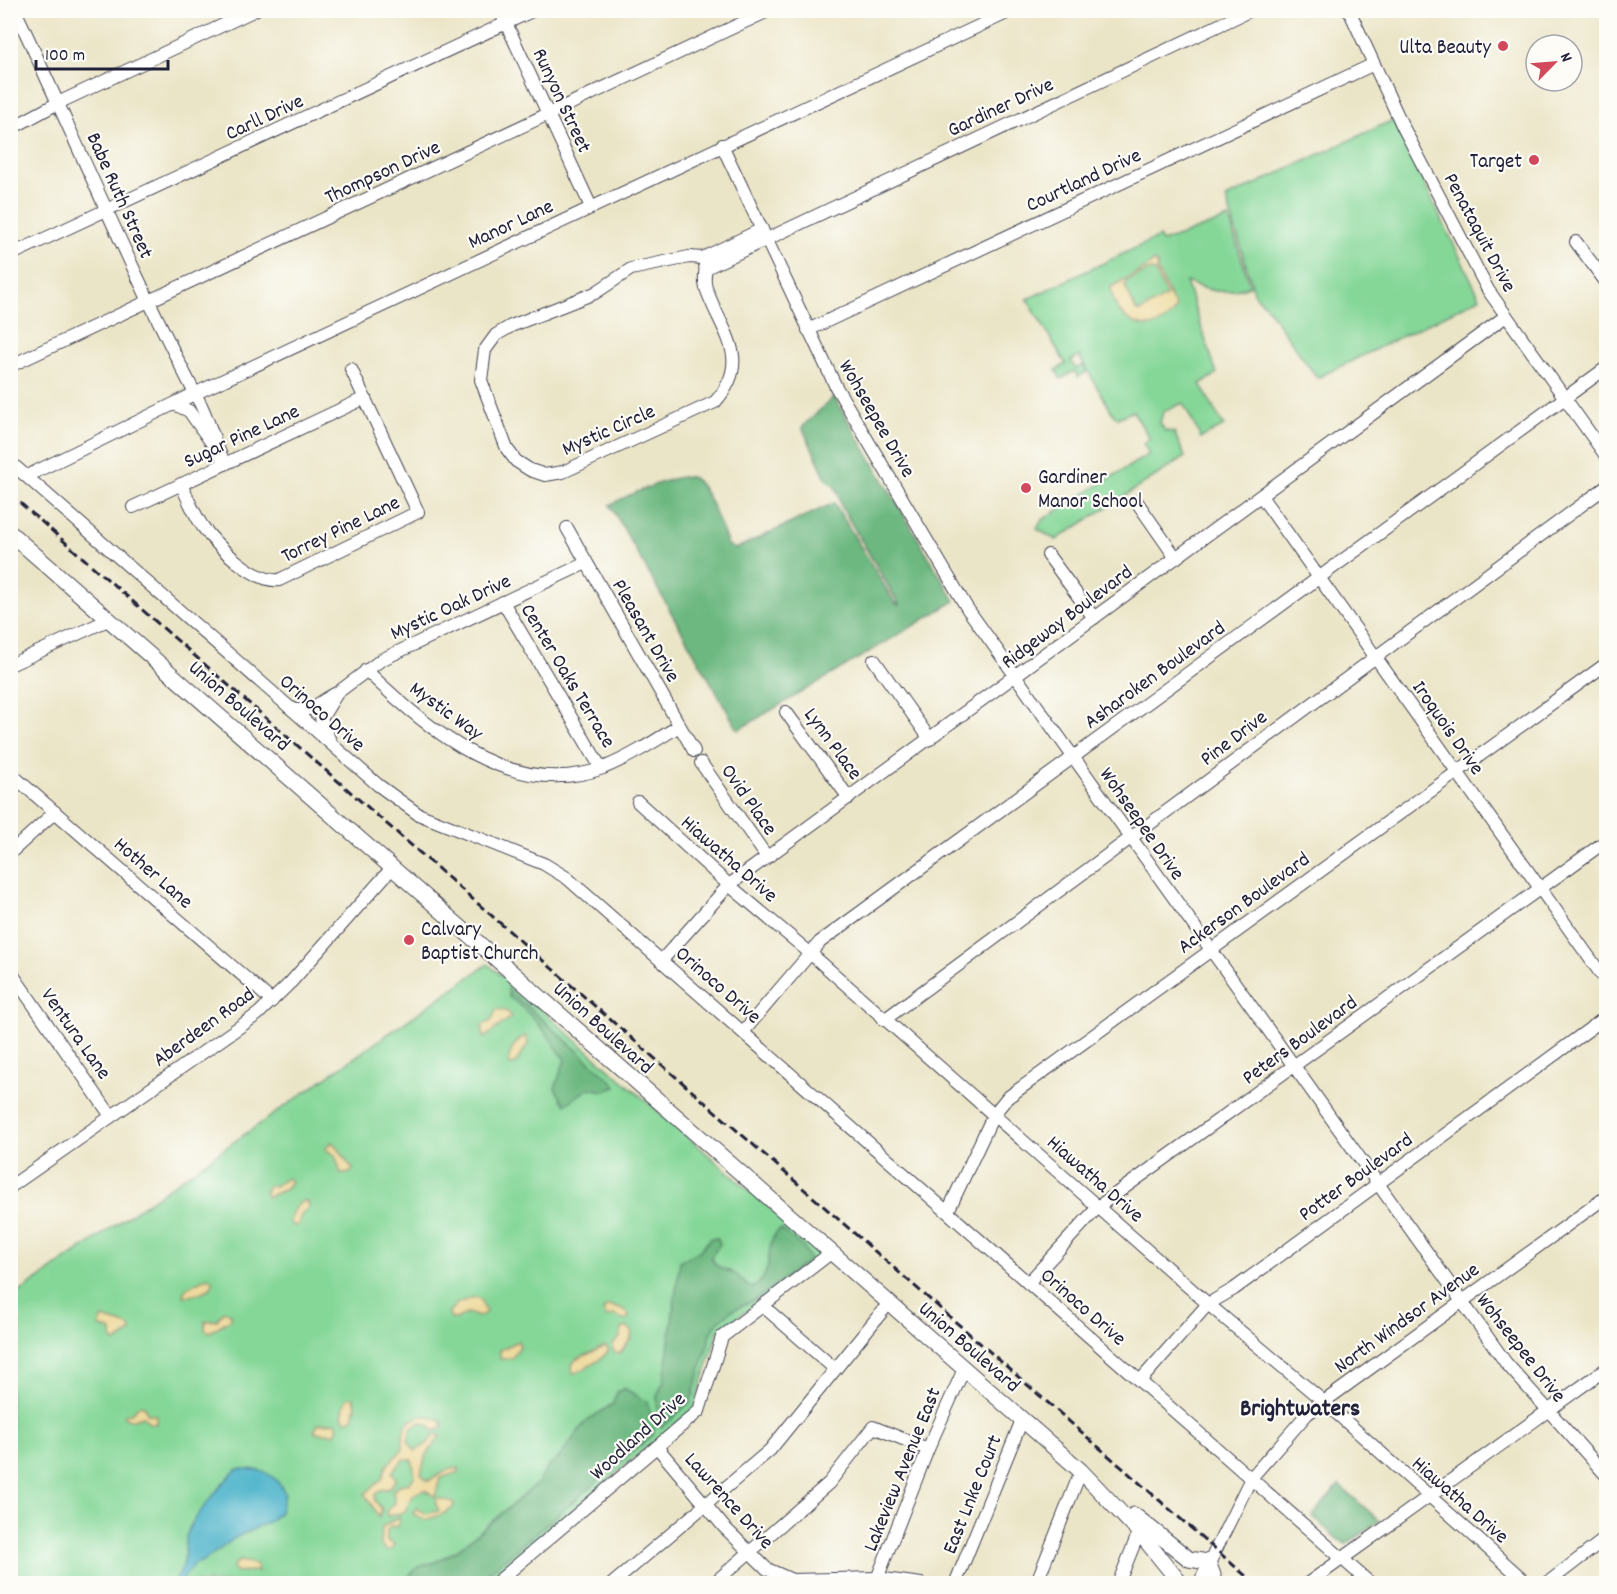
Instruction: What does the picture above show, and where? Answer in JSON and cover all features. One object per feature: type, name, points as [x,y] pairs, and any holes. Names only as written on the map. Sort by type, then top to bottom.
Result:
[{"type":"main road","name":"Union Boulevard","points":[[10,533],[1081,1471],[1139,1532],[1181,1584]]},
{"type":"main road","points":[[1094,1484],[1189,1559],[1208,1562],[1213,1575],[1212,1584]]},
{"type":"street","name":"Babe Ruth Street","points":[[15,10],[88,165],[104,211],[208,420],[224,461]]},
{"type":"street","points":[[10,129],[58,103],[255,10]]},
{"type":"street","name":"Runyon Street","points":[[500,10],[591,207]]},
{"type":"street","name":"Carll Drive","points":[[10,255],[534,10]]},
{"type":"street","name":"Thompson Drive","points":[[10,366],[770,10]]},
{"type":"street","name":"Manor Lane","points":[[27,476],[194,394],[722,145],[989,15],[1013,10]]},
{"type":"street","name":"Gardiner Drive","points":[[764,234],[1251,10]]},
{"type":"street","name":"Penataquit Drive","points":[[1349,10],[1488,291],[1606,456]]},
{"type":"street","name":"Courtland Drive","points":[[808,330],[1374,64]]},
{"type":"street","name":"Wohseepee Drive","points":[[722,145],[836,387],[967,608],[1506,1363],[1547,1412],[1606,1475]]},
{"type":"street","name":"Mystic Circle","points":[[706,262],[705,285],[732,347],[734,361],[732,376],[726,390],[715,402],[563,472],[545,475],[516,461],[507,449],[481,380],[485,350],[496,335],[511,326],[595,293],[632,269],[680,259],[706,262],[764,234]]},
{"type":"street","points":[[1576,242],[1606,282]]},
{"type":"street","name":"Ridgeway Boulevard","points":[[662,960],[729,885],[1506,316]]},
{"type":"street","name":"Asharoken Boulevard","points":[[743,1032],[820,942],[1606,368]]},
{"type":"street","points":[[351,369],[365,398]]},
{"type":"street","name":"Sugar Pine Lane","points":[[134,507],[224,461],[365,398]]},
{"type":"street","name":"Torrey Pine Lane","points":[[181,484],[195,514],[213,538],[252,573],[279,580],[418,512],[365,398]]},
{"type":"street","points":[[174,404],[189,411],[224,461]]},
{"type":"street","name":"Orinoco Drive","points":[[10,462],[337,752],[418,814],[544,864],[567,878],[1371,1584]]},
{"type":"street","name":"Pine Drive","points":[[884,1020],[1606,487]]},
{"type":"street","name":"Iroquois Drive","points":[[1261,496],[1606,981]]},
{"type":"street","points":[[1137,502],[1176,558]]},
{"type":"street","name":"Pleasant Drive","points":[[567,528],[697,757]]},
{"type":"street","points":[[1048,555],[1094,618]]},
{"type":"street","name":"Mystic Oak Drive","points":[[285,705],[298,712],[310,710],[381,660],[586,563]]},
{"type":"street","name":"Center Oaks Terrace","points":[[503,602],[601,768]]},
{"type":"street","points":[[10,665],[110,619]]},
{"type":"street","points":[[874,660],[930,739]]},
{"type":"street","name":"Ackerson Boulevard","points":[[948,1212],[994,1114],[1007,1098],[1606,664]]},
{"type":"street","name":"Mystic Way","points":[[366,670],[457,746],[491,763],[522,773],[555,775],[601,768],[634,754],[680,726]]},
{"type":"street","name":"Mystic Oak Drive","points":[[337,693],[321,723],[337,752]]},
{"type":"street","name":"Lynn Place","points":[[786,711],[849,798]]},
{"type":"street","name":"Ovid Place","points":[[697,757],[767,857]]},
{"type":"street","name":"Hother Lane","points":[[10,773],[272,1001]]},
{"type":"street","name":"Hiawatha Drive","points":[[638,802],[729,885],[994,1114],[1208,1304],[1323,1401],[1528,1584]]},
{"type":"street","points":[[10,853],[55,812]]},
{"type":"street","name":"Peters Boulevard","points":[[1028,1283],[1099,1206],[1606,841]]},
{"type":"street","name":"Aberdeen Road","points":[[10,1186],[258,1014],[392,868]]},
{"type":"street","name":"Ventura Lane","points":[[10,971],[111,1116]]},
{"type":"street","name":"Potter Boulevard","points":[[1140,1381],[1208,1304],[1234,1289],[1606,1017]]},
{"type":"street","name":"North Windsor Avenue","points":[[1199,1584],[1251,1478],[1307,1414],[1606,1197]]},
{"type":"street","name":"Woodland Drive","points":[[495,1584],[699,1411],[722,1337],[832,1252]]},
{"type":"street","points":[[612,1584],[770,1450],[889,1303]]},
{"type":"street","points":[[763,1306],[835,1369]]},
{"type":"street","name":"Lakeview Avenue East","points":[[876,1581],[928,1449],[964,1369]]},
{"type":"street","points":[[1307,1584],[1606,1369]]},
{"type":"street","name":"East Lnke Court","points":[[955,1584],[1022,1420]]},
{"type":"street","points":[[713,1584],[829,1483],[873,1427],[928,1449]]},
{"type":"street","name":"Lawrence Drive","points":[[657,1447],[748,1554],[775,1578],[921,1584]]},
{"type":"street","points":[[1036,1584],[1081,1471]]},
{"type":"street","points":[[1118,1584],[1139,1532]]},
{"type":"street","points":[[1546,1584],[1606,1538]]},
{"type":"green space","points":[[1393,120],[1480,298],[1317,378],[1266,306],[1255,295],[1226,198]]},
{"type":"green space","points":[[1229,218],[1250,286],[1232,291],[1217,291],[1186,282],[1217,374],[1200,384],[1224,426],[1201,438],[1183,403],[1163,412],[1160,423],[1165,431],[1174,432],[1185,457],[1056,540],[1037,529],[1042,520],[1149,454],[1143,443],[1150,439],[1133,411],[1118,418],[1114,416],[1079,356],[1071,361],[1076,369],[1083,365],[1087,372],[1078,377],[1074,371],[1061,379],[1056,370],[1066,364],[1027,299],[1159,237],[1162,242]]},
{"type":"green space","points":[[834,397],[955,601],[738,730],[610,505],[665,481],[693,478],[709,499],[728,545],[735,549],[834,503],[895,603],[900,606],[841,506],[836,488],[827,480],[802,427]]},
{"type":"green space","points":[[488,964],[824,1255],[718,1331],[694,1409],[484,1583],[11,1583],[10,1299]]},
{"type":"green space","points":[[508,989],[616,1087],[604,1091],[589,1088],[565,1105],[555,1088],[565,1060],[540,1026],[509,997]]},
{"type":"green space","points":[[781,1229],[804,1248],[810,1260],[755,1300],[731,1311],[718,1322],[711,1333],[691,1402],[661,1427],[658,1424],[657,1396],[664,1380],[680,1261],[698,1252],[711,1238],[718,1238],[720,1244],[711,1257],[713,1262],[734,1273],[753,1288],[765,1274],[772,1241]]},
{"type":"green space","points":[[624,1388],[647,1402],[655,1426],[653,1435],[476,1583],[402,1583],[418,1567],[435,1562],[456,1551],[538,1483],[549,1465],[558,1459],[586,1421],[613,1404],[617,1392]]},
{"type":"green space","points":[[1339,1485],[1380,1521],[1346,1544],[1312,1516]]},
{"type":"sand","points":[[1154,261],[1158,265],[1157,270],[1176,308],[1168,319],[1147,326],[1137,324],[1119,310],[1113,299],[1111,287],[1148,267]],"holes":[[[1150,270],[1155,271],[1167,296],[1140,312],[1136,310],[1125,286],[1126,281]]]},
{"type":"sand","points":[[497,1009],[508,1012],[511,1017],[484,1038],[482,1025],[491,1021]]},
{"type":"sand","points":[[526,1036],[528,1044],[515,1064],[510,1065],[509,1057],[513,1048],[519,1040]]},
{"type":"sand","points":[[331,1142],[353,1169],[350,1173],[341,1174],[335,1155],[325,1149]]},
{"type":"sand","points":[[287,1178],[291,1182],[284,1190],[267,1197],[265,1191],[268,1186],[275,1186]]},
{"type":"sand","points":[[303,1201],[308,1202],[309,1207],[301,1215],[298,1225],[292,1226],[291,1216],[297,1205]]},
{"type":"sand","points":[[208,1277],[213,1281],[211,1288],[183,1296],[186,1288]]},
{"type":"sand","points":[[475,1297],[480,1299],[486,1312],[479,1317],[468,1313],[456,1319],[450,1318],[449,1312],[458,1303]]},
{"type":"sand","points":[[608,1306],[623,1309],[629,1315],[628,1319],[623,1320],[615,1315],[606,1317],[603,1310]]},
{"type":"sand","points":[[224,1311],[231,1314],[231,1319],[210,1332],[205,1330],[205,1321],[217,1320]]},
{"type":"sand","points":[[103,1318],[129,1326],[131,1332],[115,1342],[112,1340],[112,1331],[99,1326]]},
{"type":"sand","points":[[627,1327],[632,1331],[631,1339],[620,1353],[615,1353],[612,1345],[619,1339],[622,1329]]},
{"type":"sand","points":[[518,1341],[520,1346],[512,1358],[500,1359],[500,1350]]},
{"type":"sand","points":[[605,1346],[609,1350],[602,1358],[573,1374],[572,1366],[575,1360]]},
{"type":"sand","points":[[350,1397],[354,1398],[356,1406],[353,1418],[346,1421],[342,1416],[345,1401]]},
{"type":"sand","points":[[140,1405],[144,1406],[148,1414],[156,1415],[156,1424],[149,1423],[143,1416],[130,1420],[125,1418],[125,1414],[131,1413]]},
{"type":"sand","points":[[425,1416],[441,1420],[443,1428],[433,1431],[430,1425],[421,1422],[411,1428],[408,1441],[415,1451],[427,1444],[434,1435],[441,1435],[425,1457],[421,1474],[428,1481],[448,1470],[459,1468],[459,1472],[440,1478],[435,1497],[426,1490],[421,1491],[412,1498],[405,1512],[387,1516],[386,1512],[395,1503],[393,1491],[399,1485],[410,1483],[415,1475],[412,1460],[404,1459],[392,1472],[396,1479],[390,1488],[380,1490],[375,1495],[375,1501],[382,1509],[379,1518],[365,1494],[382,1479],[387,1465],[403,1449],[404,1431],[409,1422]]},
{"type":"sand","points":[[335,1422],[338,1427],[335,1434],[314,1432],[318,1424]]},
{"type":"sand","points":[[438,1498],[453,1502],[454,1506],[443,1514],[426,1520],[413,1514],[416,1508],[426,1514],[439,1511],[435,1502]]},
{"type":"sand","points":[[399,1517],[398,1527],[391,1526],[387,1530],[387,1541],[394,1544],[392,1549],[387,1551],[381,1545],[382,1527]]},
{"type":"sand","points":[[240,1561],[256,1564],[258,1571],[235,1572],[233,1565]]},
{"type":"water","points":[[238,1469],[260,1471],[277,1481],[285,1493],[280,1512],[270,1521],[235,1538],[205,1560],[193,1565],[180,1583],[172,1583],[184,1564],[186,1538],[191,1525],[219,1488]]},
{"type":"railway","points":[[10,494],[1255,1584]]},
{"type":"place","name":"Ulta Beauty","points":[[1503,46]]},
{"type":"place","name":"Target","points":[[1534,160]]},
{"type":"place","name":"Gardiner Manor School","points":[[1026,488]]},
{"type":"place","name":"Calvary Baptist Church","points":[[409,940]]},
{"type":"district","name":"Brightwaters","points":[[1300,1407]]}]
